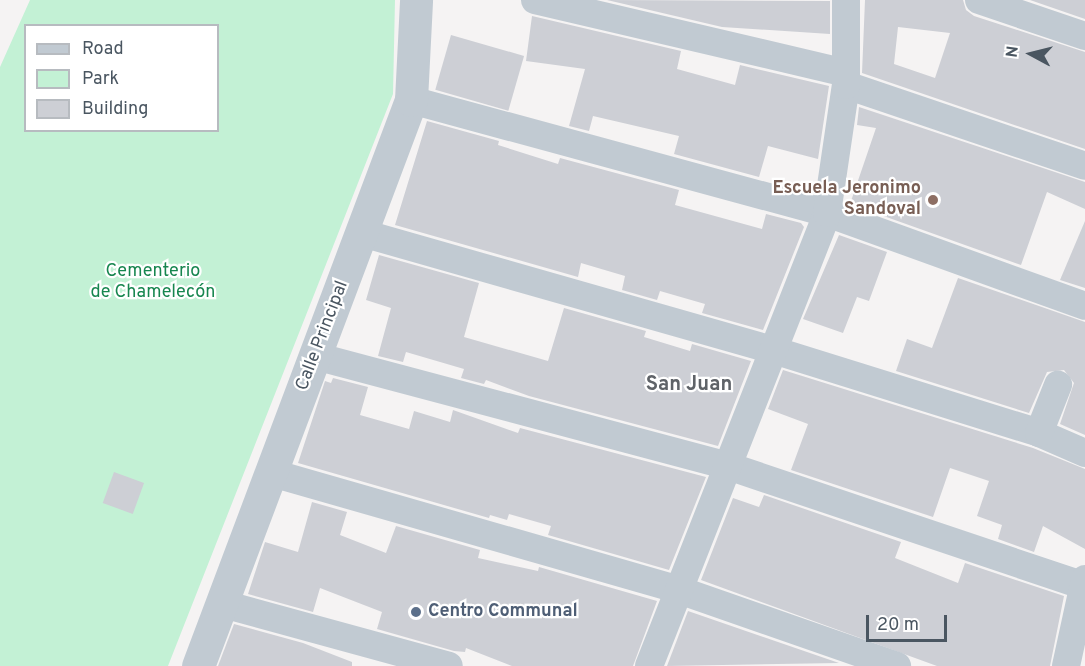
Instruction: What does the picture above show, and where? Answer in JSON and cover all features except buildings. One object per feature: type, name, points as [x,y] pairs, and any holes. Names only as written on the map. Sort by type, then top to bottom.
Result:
[{"type":"street","name":"Calle Principal","points":[[198,666],[411,100],[416,0]]},
{"type":"street","points":[[535,0],[846,79],[1085,165]]},
{"type":"street","points":[[649,666],[827,213],[846,79],[846,0]]},
{"type":"street","points":[[992,2],[1085,36]]},
{"type":"street","points":[[411,100],[827,213],[1085,306]]},
{"type":"street","points":[[362,233],[773,350],[1039,434],[1085,453]]},
{"type":"street","points":[[315,356],[728,466],[1084,583],[1066,666]]},
{"type":"street","points":[[1039,434],[1058,385]]},
{"type":"street","points":[[272,473],[679,590],[897,666]]},
{"type":"street","points":[[223,604],[449,666]]},
{"type":"green space","name":"Cementerio de Chamelecón","points":[[30,0],[395,0],[393,94],[168,666],[0,666],[0,67]]},
{"type":"place","name":"Escuela Jeronimo Sandoval","points":[[933,200]]},
{"type":"place","name":"Centro Communal","points":[[416,612]]},
{"type":"district","name":"San Juan","points":[[689,385]]}]
